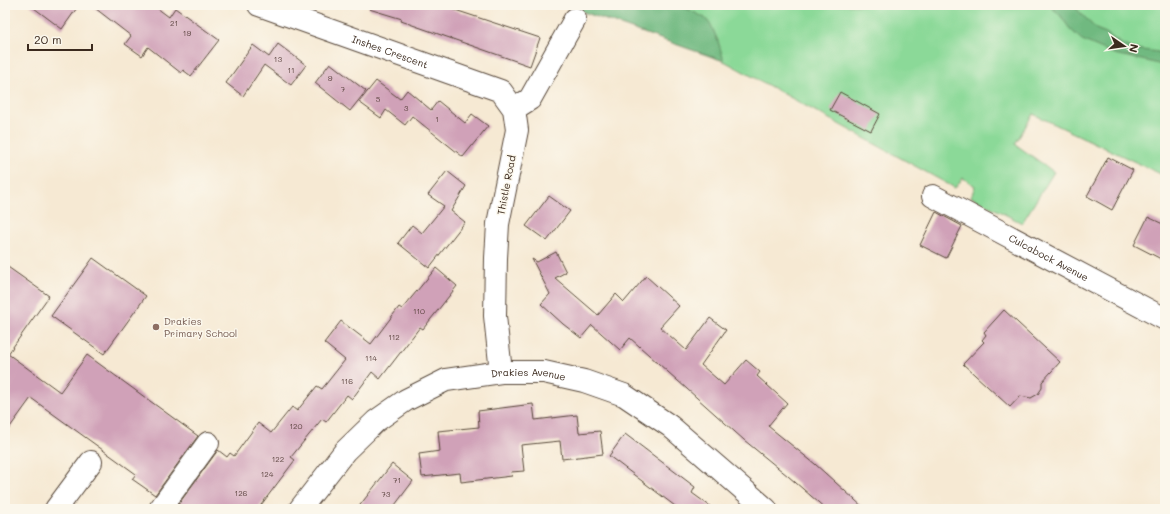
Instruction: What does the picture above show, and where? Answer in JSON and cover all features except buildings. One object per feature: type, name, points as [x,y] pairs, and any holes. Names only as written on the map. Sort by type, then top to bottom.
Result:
[{"type":"street","name":"Inshes Crescent","points":[[258,5],[501,91],[514,108]]},
{"type":"street","points":[[514,108],[530,99],[574,19]]},
{"type":"street","name":"Thistle Road","points":[[501,372],[495,316],[496,258],[498,224],[517,130],[514,108]]},
{"type":"street","name":"Culcabock Avenue","points":[[933,196],[1165,319]]},
{"type":"street","name":"Drakies Avenue","points":[[300,509],[345,451],[376,422],[406,400],[446,380],[501,372],[544,372],[584,381],[624,395],[670,426],[766,509]]},
{"type":"street","points":[[160,509],[208,443]]},
{"type":"street","points":[[56,509],[91,462]]},
{"type":"green space","points":[[563,5],[680,5],[705,18],[711,25],[724,61]]},
{"type":"green space","points":[[564,5],[1165,5],[1165,176],[1033,114],[1015,144],[1054,172],[1022,223],[971,197],[975,186],[963,178],[955,188],[724,61]]},
{"type":"green space","points":[[1049,5],[1073,5],[1096,29],[1106,33],[1120,43],[1134,49],[1158,52],[1165,56],[1165,66],[1114,54],[1082,40]]},
{"type":"place","name":"Drakies Primary School","points":[[156,327]]}]
